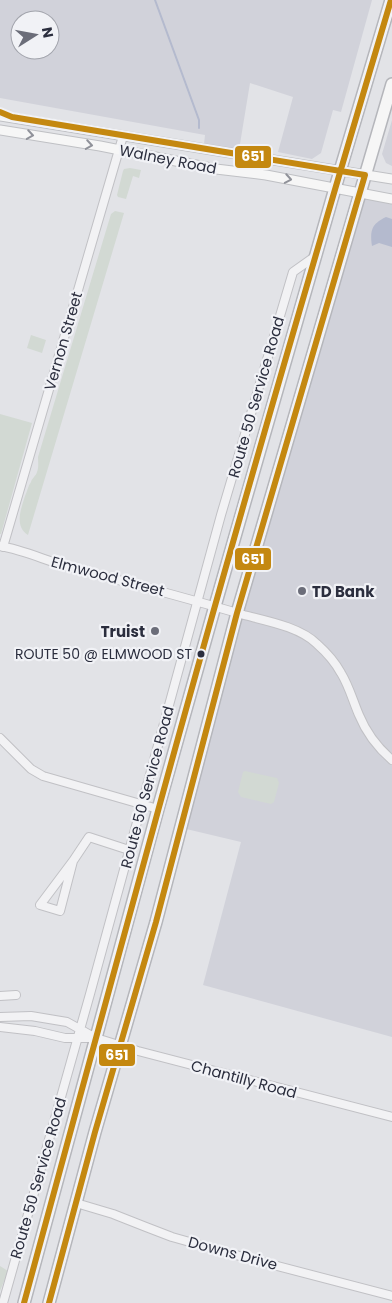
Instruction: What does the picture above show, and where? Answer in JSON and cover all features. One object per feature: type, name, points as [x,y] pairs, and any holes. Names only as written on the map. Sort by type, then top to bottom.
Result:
[{"type":"highway","points":[[24,1303],[215,606],[391,0]]},
{"type":"highway","points":[[49,1303],[177,847],[237,613],[392,84]]},
{"type":"main road","points":[[0,112],[12,117]]},
{"type":"main road","name":"Walney Road","points":[[0,116],[392,179]]},
{"type":"main road","name":"Walney Road","points":[[0,130],[216,169],[266,175],[392,199]]},
{"type":"street","name":"Vernon Street","points":[[2,547],[123,136]]},
{"type":"street","name":"Route 50 Service Road","points":[[2,1303],[78,1038],[221,515],[292,272],[317,254]]},
{"type":"street","name":"Elmwood Street","points":[[2,547],[71,568],[215,606],[288,628],[315,641],[341,672],[364,725],[378,746],[392,760]]},
{"type":"street","points":[[0,738],[31,769],[43,776],[158,809]]},
{"type":"street","points":[[73,861],[60,911],[40,905],[89,837],[129,850]]},
{"type":"street","points":[[0,996],[16,995]]},
{"type":"street","name":"Chantilly Road","points":[[0,1017],[31,1016],[67,1022],[96,1038],[120,1046],[392,1117]]},
{"type":"street","name":"Chantilly Road","points":[[0,1027],[35,1031],[65,1038],[96,1038]]},
{"type":"street","name":"Downs Drive","points":[[76,1203],[113,1214],[172,1237],[392,1296]]},
{"type":"shaded area","points":[[0,0],[372,0],[341,112],[333,110],[321,153],[312,159],[278,152],[293,97],[250,83],[239,150],[204,144],[205,135],[0,98]]},
{"type":"shaded area","points":[[392,120],[392,166],[386,163],[382,154]]},
{"type":"shaded area","points":[[130,168],[141,170],[139,178],[133,176],[126,199],[118,197],[123,171]]},
{"type":"shaded area","points":[[360,193],[392,199],[392,1037],[203,985],[241,842],[182,828]]},
{"type":"shaded area","points":[[115,211],[124,213],[28,535],[21,527],[22,506],[29,485],[38,470],[38,457],[111,214]]},
{"type":"shaded area","points":[[31,335],[46,340],[42,353],[27,348]]},
{"type":"shaded area","points":[[0,414],[32,423],[1,534],[0,534]]},
{"type":"shaded area","points":[[243,772],[277,778],[279,783],[274,802],[271,804],[241,797],[238,792]]},
{"type":"shaded area","points":[[0,1266],[8,1271],[0,1291]]},
{"type":"water","points":[[386,217],[392,219],[392,247],[379,243],[372,246],[371,236],[374,225]]},
{"type":"waterway","points":[[155,0],[199,120],[199,128]]},
{"type":"transit line","name":"651","points":[[24,1303],[214,608],[391,0]]},
{"type":"transit line","name":"651","points":[[0,112],[12,117],[365,175],[237,613],[156,922],[95,1132],[49,1303]]},
{"type":"place","name":"TD Bank","points":[[302,591]]},
{"type":"place","name":"Truist","points":[[155,631]]},
{"type":"place","name":"ROUTE 50 @ ELMWOOD ST","points":[[201,654]]}]
